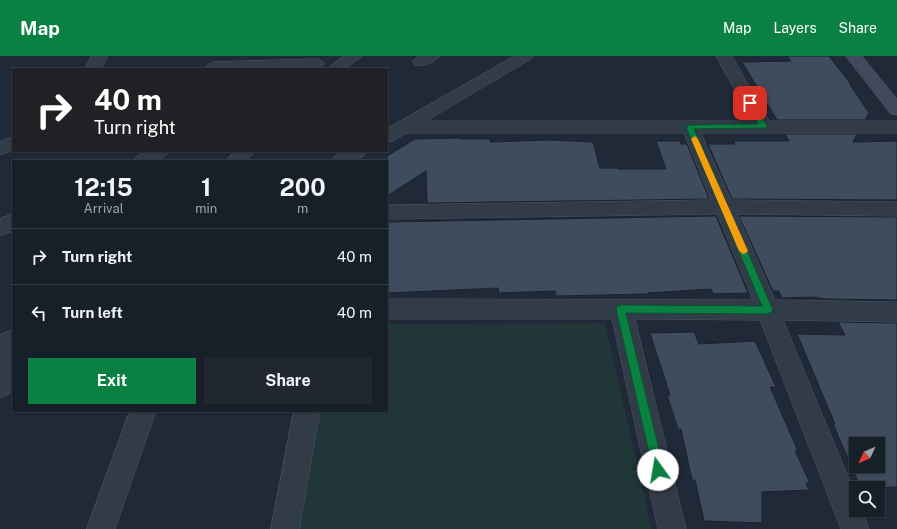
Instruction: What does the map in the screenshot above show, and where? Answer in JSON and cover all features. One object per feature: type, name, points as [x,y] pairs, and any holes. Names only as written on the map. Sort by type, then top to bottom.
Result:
[{"type":"main road","points":[[854,56],[897,110]]},
{"type":"street","points":[[94,68],[100,56]]},
{"type":"street","points":[[336,68],[354,56]]},
{"type":"street","points":[[388,136],[526,56]]},
{"type":"street","points":[[724,56],[763,126]]},
{"type":"street","points":[[215,64],[317,63]]},
{"type":"street","points":[[406,127],[897,127]]},
{"type":"street","points":[[690,127],[768,310],[855,529]]},
{"type":"street","points":[[0,149],[12,143]]},
{"type":"street","points":[[144,160],[158,152]]},
{"type":"street","points":[[236,160],[245,152]]},
{"type":"street","points":[[342,160],[357,152]]},
{"type":"street","points":[[388,212],[725,207],[897,210]]},
{"type":"street","points":[[0,228],[12,222]]},
{"type":"street","points":[[388,309],[621,309],[897,312]]},
{"type":"street","points":[[621,309],[672,529]]},
{"type":"street","points":[[0,347],[12,341]]},
{"type":"street","points":[[0,386],[12,363]]},
{"type":"street","points":[[101,529],[143,412]]},
{"type":"street","points":[[284,529],[306,412]]},
{"type":"green space","points":[[605,323],[652,529],[299,529],[318,412],[388,412],[388,324]]},
{"type":"building","points":[[787,56],[829,56],[850,83],[869,113],[865,120],[777,120],[742,62],[791,61]]},
{"type":"building","points":[[785,134],[857,134],[853,142],[897,141],[897,200],[732,199],[708,144],[735,144],[733,141],[789,141]]},
{"type":"building","points":[[460,138],[490,139],[490,142],[549,140],[593,142],[600,168],[618,169],[666,169],[656,141],[680,141],[681,144],[687,144],[709,199],[427,203],[426,171],[388,195],[387,156],[415,139]]},
{"type":"building","points":[[716,216],[748,293],[713,294],[711,289],[648,294],[556,296],[555,291],[499,293],[498,288],[388,293],[388,222]]},
{"type":"building","points":[[739,216],[897,217],[897,300],[826,299],[812,297],[782,298],[779,291],[773,291]]},
{"type":"building","points":[[838,322],[897,323],[897,487],[885,487],[885,481],[858,481],[854,473],[885,473],[885,437],[849,437],[849,461],[797,334],[845,335]]},
{"type":"building","points":[[694,332],[699,344],[755,341],[776,387],[770,387],[798,451],[795,451],[810,483],[806,483],[809,490],[762,492],[762,523],[704,521],[695,480],[692,480],[681,429],[678,429],[667,395],[670,395],[650,333]]},
{"type":"slow traffic","points":[[695,139],[743,251]]},
{"type":"route","points":[[658,470],[621,309],[768,310],[690,127],[763,126],[750,103]]}]
